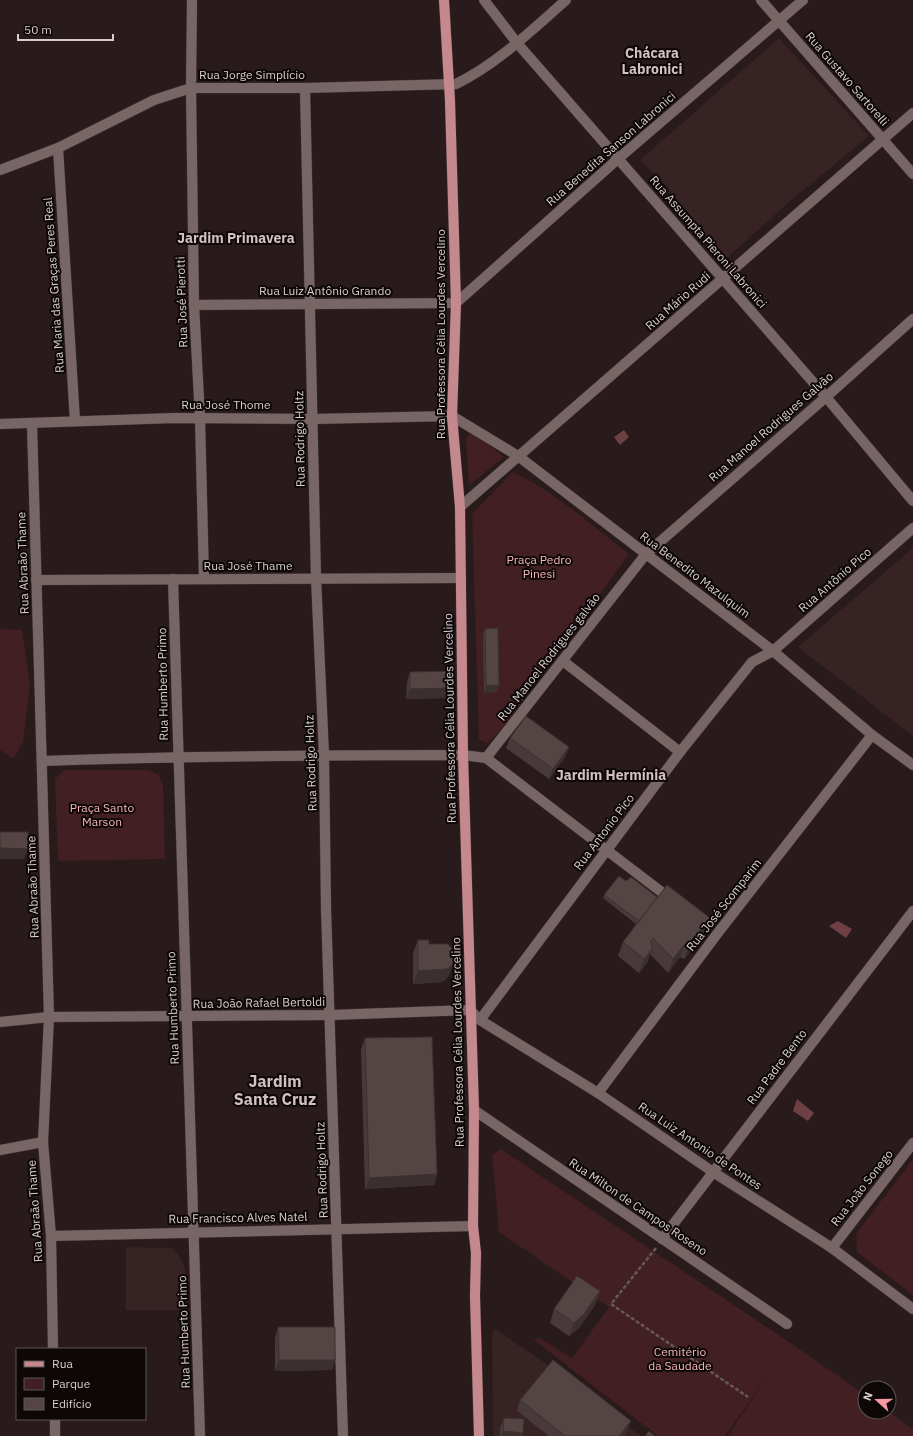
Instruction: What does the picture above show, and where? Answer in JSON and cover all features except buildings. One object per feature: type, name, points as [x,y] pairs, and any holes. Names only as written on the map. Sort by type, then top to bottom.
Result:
[{"type":"main road","name":"Rua Professora Célia Lourdes Vercelino","points":[[444,0],[449,84],[456,303],[452,416],[460,507],[463,755],[474,1110],[473,1226],[476,1253],[475,1296],[479,1436]]},
{"type":"street","name":"Rua José Pierotti","points":[[192,0],[191,88],[194,305],[200,418],[204,579]]},
{"type":"street","name":"Rua Assumpta Pieroni Labronici","points":[[484,0],[517,43],[619,158],[723,280],[826,397],[913,501]]},
{"type":"street","name":"Rua Jorge Simplício","points":[[0,170],[58,148],[154,100],[191,88],[305,88],[456,84],[469,78],[517,43],[566,0]]},
{"type":"street","name":"Rua Gustavo Sartorelli","points":[[762,0],[778,21],[913,174]]},
{"type":"street","name":"Rua Benedita Sanson Labronici","points":[[456,303],[619,158],[803,0]]},
{"type":"street","name":"Rua Rodrigo Holtz","points":[[305,88],[316,578],[324,755],[326,908],[331,1015],[339,1358],[343,1436]]},
{"type":"street","name":"Rua Mário Rudi","points":[[460,507],[723,280],[913,113]]},
{"type":"street","name":"Rua Maria das Graças Peres Real","points":[[58,148],[75,421]]},
{"type":"street","name":"Rua Luiz Antônio Grando","points":[[194,305],[456,303]]},
{"type":"street","name":"Rua Manoel Rodrigues Galvão","points":[[646,554],[913,319]]},
{"type":"street","name":"Rua José Thome","points":[[0,424],[200,418],[312,419],[452,416]]},
{"type":"street","name":"Rua Benedito Mazulquim","points":[[452,416],[518,456],[773,651],[872,735],[913,765]]},
{"type":"street","name":"Rua Abraão Thame","points":[[32,424],[49,1017],[43,1142],[51,1236],[53,1348]]},
{"type":"street","name":"Rua Antônio Pico","points":[[773,651],[913,528]]},
{"type":"street","name":"Rua Manoel Rodrigues galvão","points":[[486,758],[646,554]]},
{"type":"street","name":"Rua José Thame","points":[[36,580],[461,578]]},
{"type":"street","name":"Rua Humberto Primo","points":[[173,579],[177,756],[200,1436]]},
{"type":"street","name":"Rua Antonio Pico","points":[[480,1020],[680,752],[752,662],[773,651]]},
{"type":"street","points":[[563,661],[680,752]]},
{"type":"street","name":"Rua José Scomparim","points":[[598,1093],[714,932],[872,735]]},
{"type":"street","points":[[42,761],[177,756],[324,755],[463,755],[486,758],[680,906]]},
{"type":"street","name":"Rua Padre Bento","points":[[662,1239],[713,1172],[909,924],[913,911]]},
{"type":"street","name":"Rua João Rafael Bertoldi","points":[[0,1022],[49,1017],[331,1015],[470,1010]]},
{"type":"street","name":"Rua Luiz Antonio de Pontes","points":[[470,1010],[480,1020],[598,1093],[713,1172],[832,1248],[913,1309]]},
{"type":"street","name":"Rua Milton de Campos Roseno","points":[[474,1110],[787,1324]]},
{"type":"street","points":[[0,1150],[43,1142]]},
{"type":"street","name":"Rua João Sonego","points":[[832,1248],[913,1143]]},
{"type":"street","name":"Rua Francisco Alves Natel","points":[[51,1236],[473,1226]]},
{"type":"street","points":[[55,1420],[55,1436]]},
{"type":"path","points":[[662,1239],[611,1304],[748,1397]]},
{"type":"shaded area","points":[[779,38],[869,136],[789,202],[725,260],[663,182],[640,160]]},
{"type":"shaded area","points":[[624,430],[629,437],[620,445],[614,437]]},
{"type":"shaded area","points":[[913,548],[913,736],[798,647]]},
{"type":"shaded area","points":[[838,921],[852,929],[846,938],[829,926]]},
{"type":"shaded area","points":[[797,1099],[814,1113],[808,1121],[793,1111]]},
{"type":"shaded area","points":[[126,1247],[172,1248],[180,1257],[185,1268],[184,1310],[126,1310]]},
{"type":"shaded area","points":[[495,1329],[551,1367],[641,1436],[493,1436],[492,1333]]},
{"type":"green space","points":[[469,434],[474,434],[504,457],[469,485],[466,438]]},
{"type":"green space","name":"Praça Pedro Pinesi","points":[[513,472],[544,489],[629,554],[504,726],[488,743],[479,740],[472,514]]},
{"type":"green space","points":[[0,629],[22,630],[30,685],[23,742],[13,759],[0,750]]},
{"type":"green space","name":"Praça Santo Marson","points":[[65,770],[148,770],[158,774],[163,784],[165,859],[58,861],[55,779]]},
{"type":"green space","name":"Cemitério da Saudade","points":[[501,1149],[792,1344],[857,1389],[857,1420],[897,1420],[897,1418],[913,1429],[913,1436],[727,1436],[772,1371],[725,1436],[658,1436],[534,1340],[538,1337],[572,1358],[609,1307],[499,1232],[492,1155]]},
{"type":"green space","points":[[913,1159],[913,1295],[857,1252],[856,1234]]},
{"type":"district","name":"Chácara Labronici","points":[[652,62]]},
{"type":"district","name":"Jardim Primavera","points":[[236,238]]},
{"type":"district","name":"Jardim Hermínia","points":[[611,775]]},
{"type":"district","name":"Jardim Santa Cruz","points":[[275,1090]]}]
